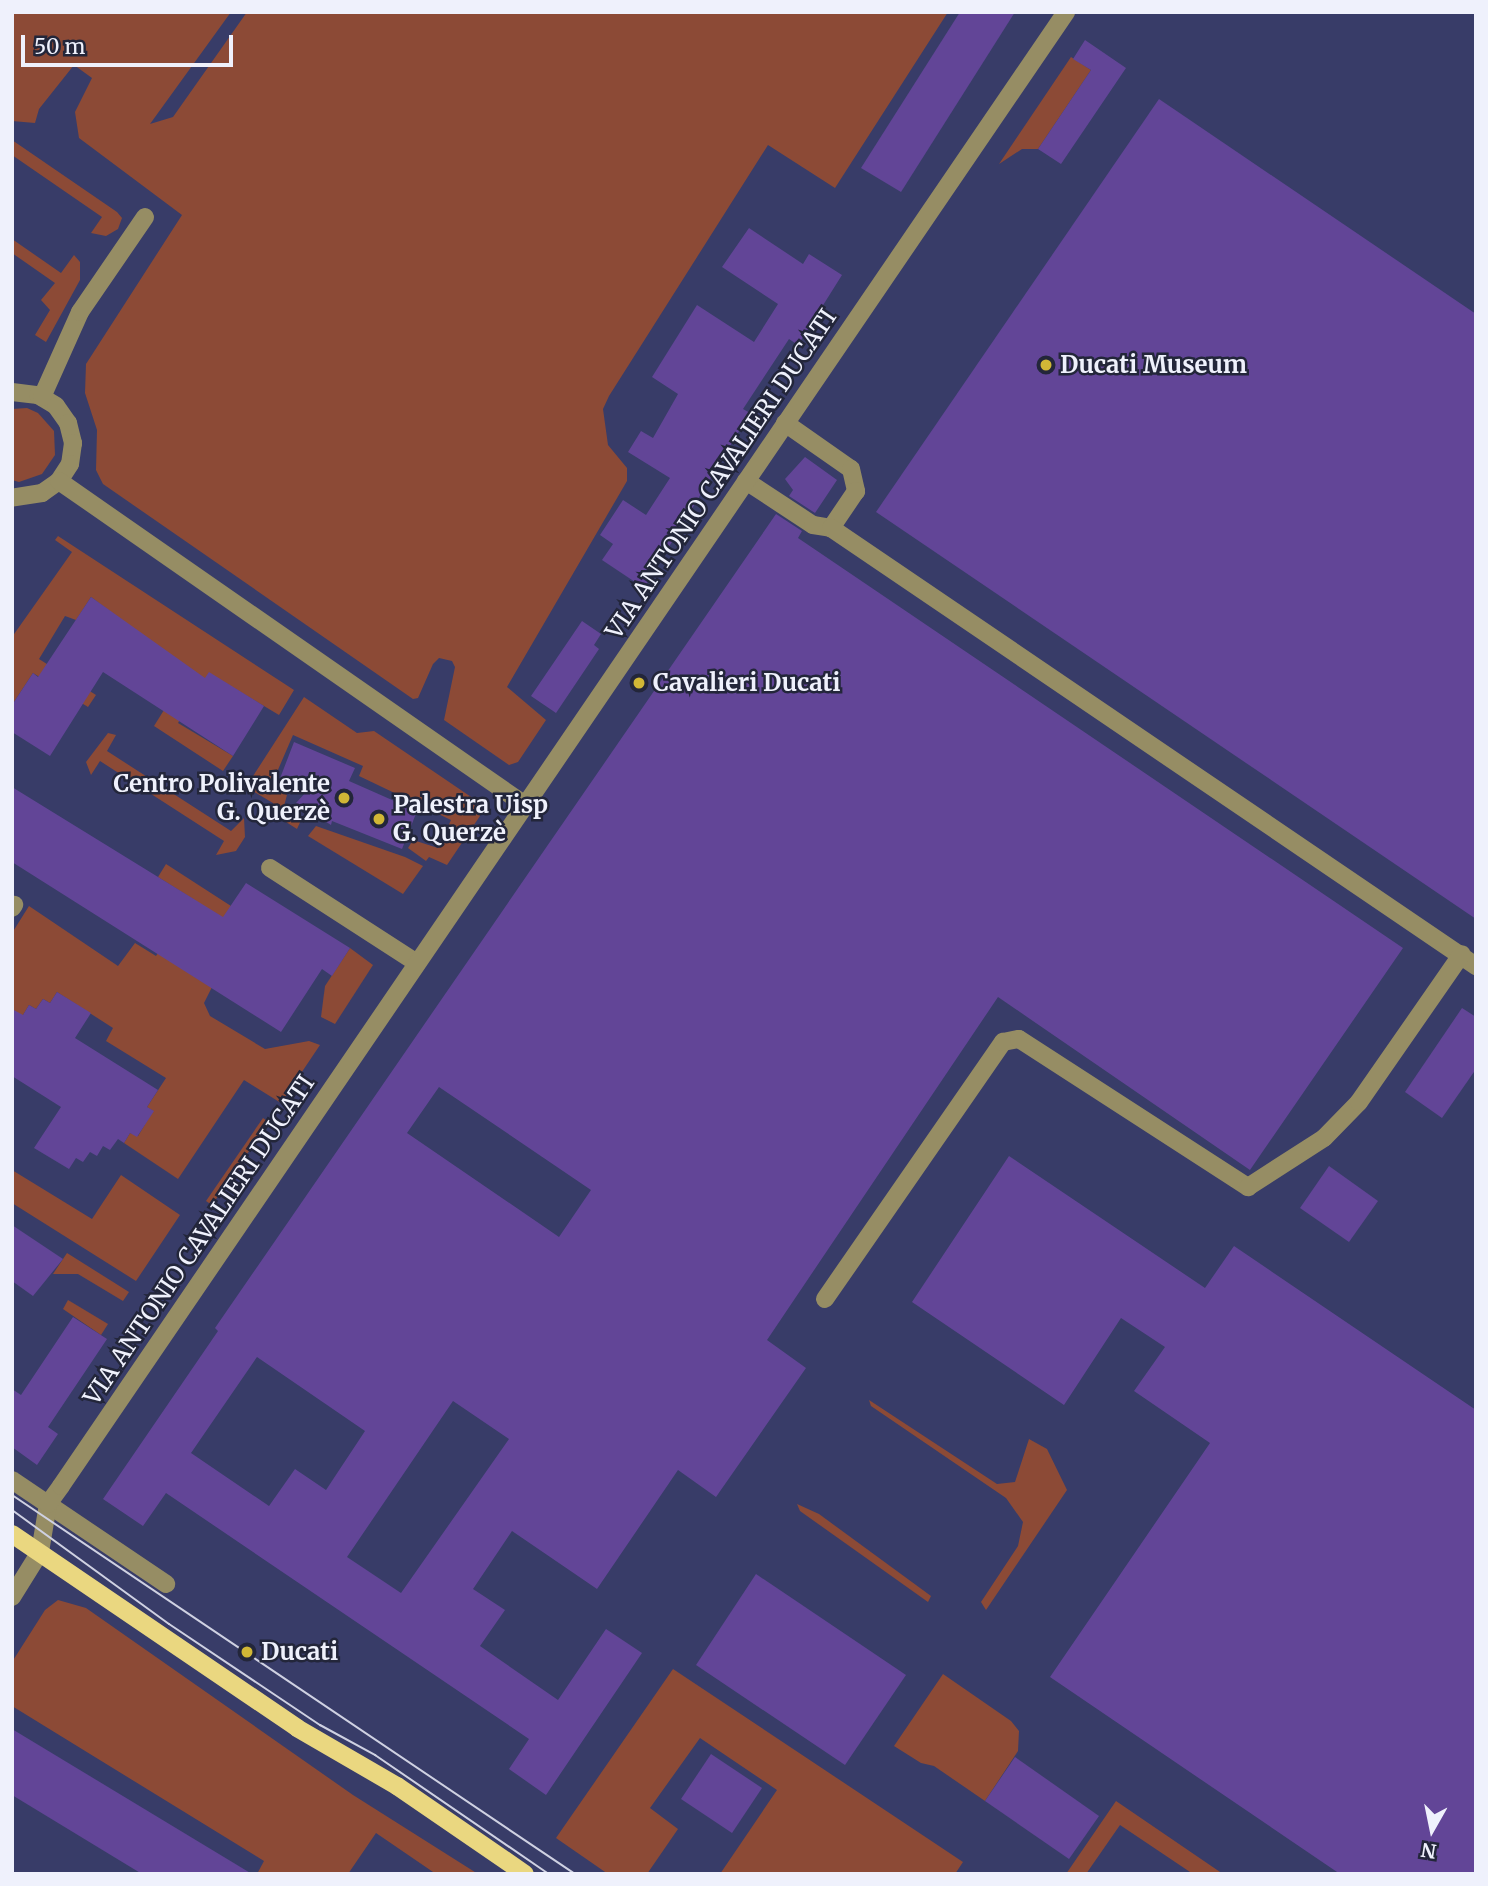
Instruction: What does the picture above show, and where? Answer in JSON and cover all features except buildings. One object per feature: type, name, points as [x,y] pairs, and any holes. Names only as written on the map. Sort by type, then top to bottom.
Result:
[{"type":"main road","points":[[12,1534],[297,1728],[397,1786],[525,1874]]},
{"type":"street","name":"VIA ANTONIO CAVALIERI DUCATI","points":[[40,1552],[48,1504],[1066,12]]},
{"type":"street","points":[[42,397],[80,312],[145,217]]},
{"type":"street","points":[[12,392],[42,397],[61,411],[72,433],[72,454],[59,481],[42,494],[12,498]]},
{"type":"street","points":[[785,423],[850,469],[856,491],[831,528]]},
{"type":"street","points":[[59,481],[525,805]]},
{"type":"street","points":[[746,481],[813,525],[831,528],[1469,960],[1359,1102],[1324,1138],[1248,1187],[1019,1039],[1003,1042],[825,1299]]},
{"type":"street","points":[[270,868],[417,963]]},
{"type":"street","points":[[12,1480],[166,1584]]},
{"type":"street","points":[[12,1597],[40,1552]]},
{"type":"shaded area","points":[[12,12],[231,12],[150,124],[173,117],[247,12],[948,12],[835,188],[768,145],[609,396],[603,409],[608,445],[627,468],[627,481],[507,687],[546,720],[518,762],[509,765],[444,720],[455,667],[452,661],[439,658],[433,664],[418,698],[413,699],[103,484],[96,470],[97,430],[85,393],[86,364],[182,215],[79,138],[75,112],[92,78],[74,65],[39,109],[35,123],[12,121]]},
{"type":"shaded area","points":[[1071,57],[1091,70],[1038,149],[1022,149],[999,164]]},
{"type":"shaded area","points":[[12,140],[117,212],[122,218],[118,229],[106,236],[91,233],[102,217],[12,155]]},
{"type":"shaded area","points":[[12,239],[61,273],[74,255],[80,262],[80,280],[46,342],[35,335],[50,310],[41,300],[55,283],[12,253]]},
{"type":"shaded area","points":[[27,408],[38,413],[54,431],[55,455],[42,474],[19,482],[12,480],[12,409]]},
{"type":"shaded area","points":[[58,536],[294,690],[279,715],[209,673],[178,723],[233,756],[223,771],[154,726],[189,670],[91,597],[76,620],[65,616],[39,659],[96,695],[88,707],[33,673],[12,705],[12,637],[72,552],[55,540]]},
{"type":"shaded area","points":[[304,697],[357,733],[374,731],[480,803],[480,816],[447,865],[429,857],[426,861],[408,848],[413,840],[438,848],[451,820],[359,776],[363,766],[293,735],[271,786],[287,795],[284,806],[302,818],[297,829],[275,815],[273,803],[246,787]]},
{"type":"shaded area","points":[[108,733],[116,735],[107,751],[231,831],[244,818],[245,837],[236,851],[216,855],[224,841],[100,761],[91,775],[86,762]]},
{"type":"shaded area","points":[[316,826],[405,857],[423,866],[403,894],[308,836]]},
{"type":"shaded area","points":[[166,864],[231,906],[213,985],[204,1003],[210,1016],[265,1049],[309,1041],[320,1045],[281,1103],[244,1080],[178,1179],[124,1143],[130,1133],[138,1136],[153,1111],[147,1107],[166,1078],[106,1041],[113,1028],[57,992],[50,1003],[43,999],[36,1009],[29,1005],[23,1015],[12,1016],[12,933],[29,906],[118,966],[135,943],[156,956],[193,899],[158,877]]},
{"type":"shaded area","points":[[350,948],[373,965],[335,1024],[321,1017],[325,986]]},
{"type":"shaded area","points":[[263,1118],[269,1122],[212,1205],[206,1201]]},
{"type":"shaded area","points":[[12,1170],[92,1219],[121,1175],[180,1215],[136,1281],[12,1203]]},
{"type":"shaded area","points":[[67,1253],[129,1292],[123,1301],[78,1274],[53,1274]]},
{"type":"shaded area","points":[[68,1300],[108,1324],[101,1335],[63,1309]]},
{"type":"shaded area","points":[[869,1400],[997,1484],[1015,1482],[1029,1439],[1047,1449],[1067,1490],[986,1610],[981,1602],[1018,1546],[1023,1522],[1006,1498],[871,1406]]},
{"type":"shaded area","points":[[797,1504],[819,1514],[931,1596],[928,1602],[800,1511]]},
{"type":"shaded area","points":[[58,1600],[86,1608],[353,1795],[478,1874],[436,1874],[376,1833],[348,1874],[257,1874],[264,1861],[12,1706],[12,1662],[45,1610]]},
{"type":"shaded area","points":[[673,1669],[963,1862],[955,1874],[720,1874],[777,1790],[700,1738],[650,1808],[678,1829],[647,1874],[608,1874],[556,1838]]},
{"type":"shaded area","points":[[943,1674],[1011,1721],[1019,1731],[1018,1751],[985,1801],[934,1766],[921,1763],[894,1746]]},
{"type":"shaded area","points":[[1116,1801],[1223,1874],[1193,1874],[1120,1825],[1086,1874],[1066,1874]]},
{"type":"tram line","points":[[12,1495],[575,1874]]},
{"type":"tram line","points":[[12,1510],[169,1624],[320,1725],[375,1755],[549,1874]]},
{"type":"place","name":"Ducati Museum","points":[[1046,365]]},
{"type":"place","name":"Cavalieri Ducati","points":[[639,683]]},
{"type":"place","name":"Centro Polivalente G. Querzè","points":[[344,798]]},
{"type":"place","name":"Palestra Uisp G. Querzè","points":[[379,819]]},
{"type":"place","name":"Ducati","points":[[247,1652]]}]
